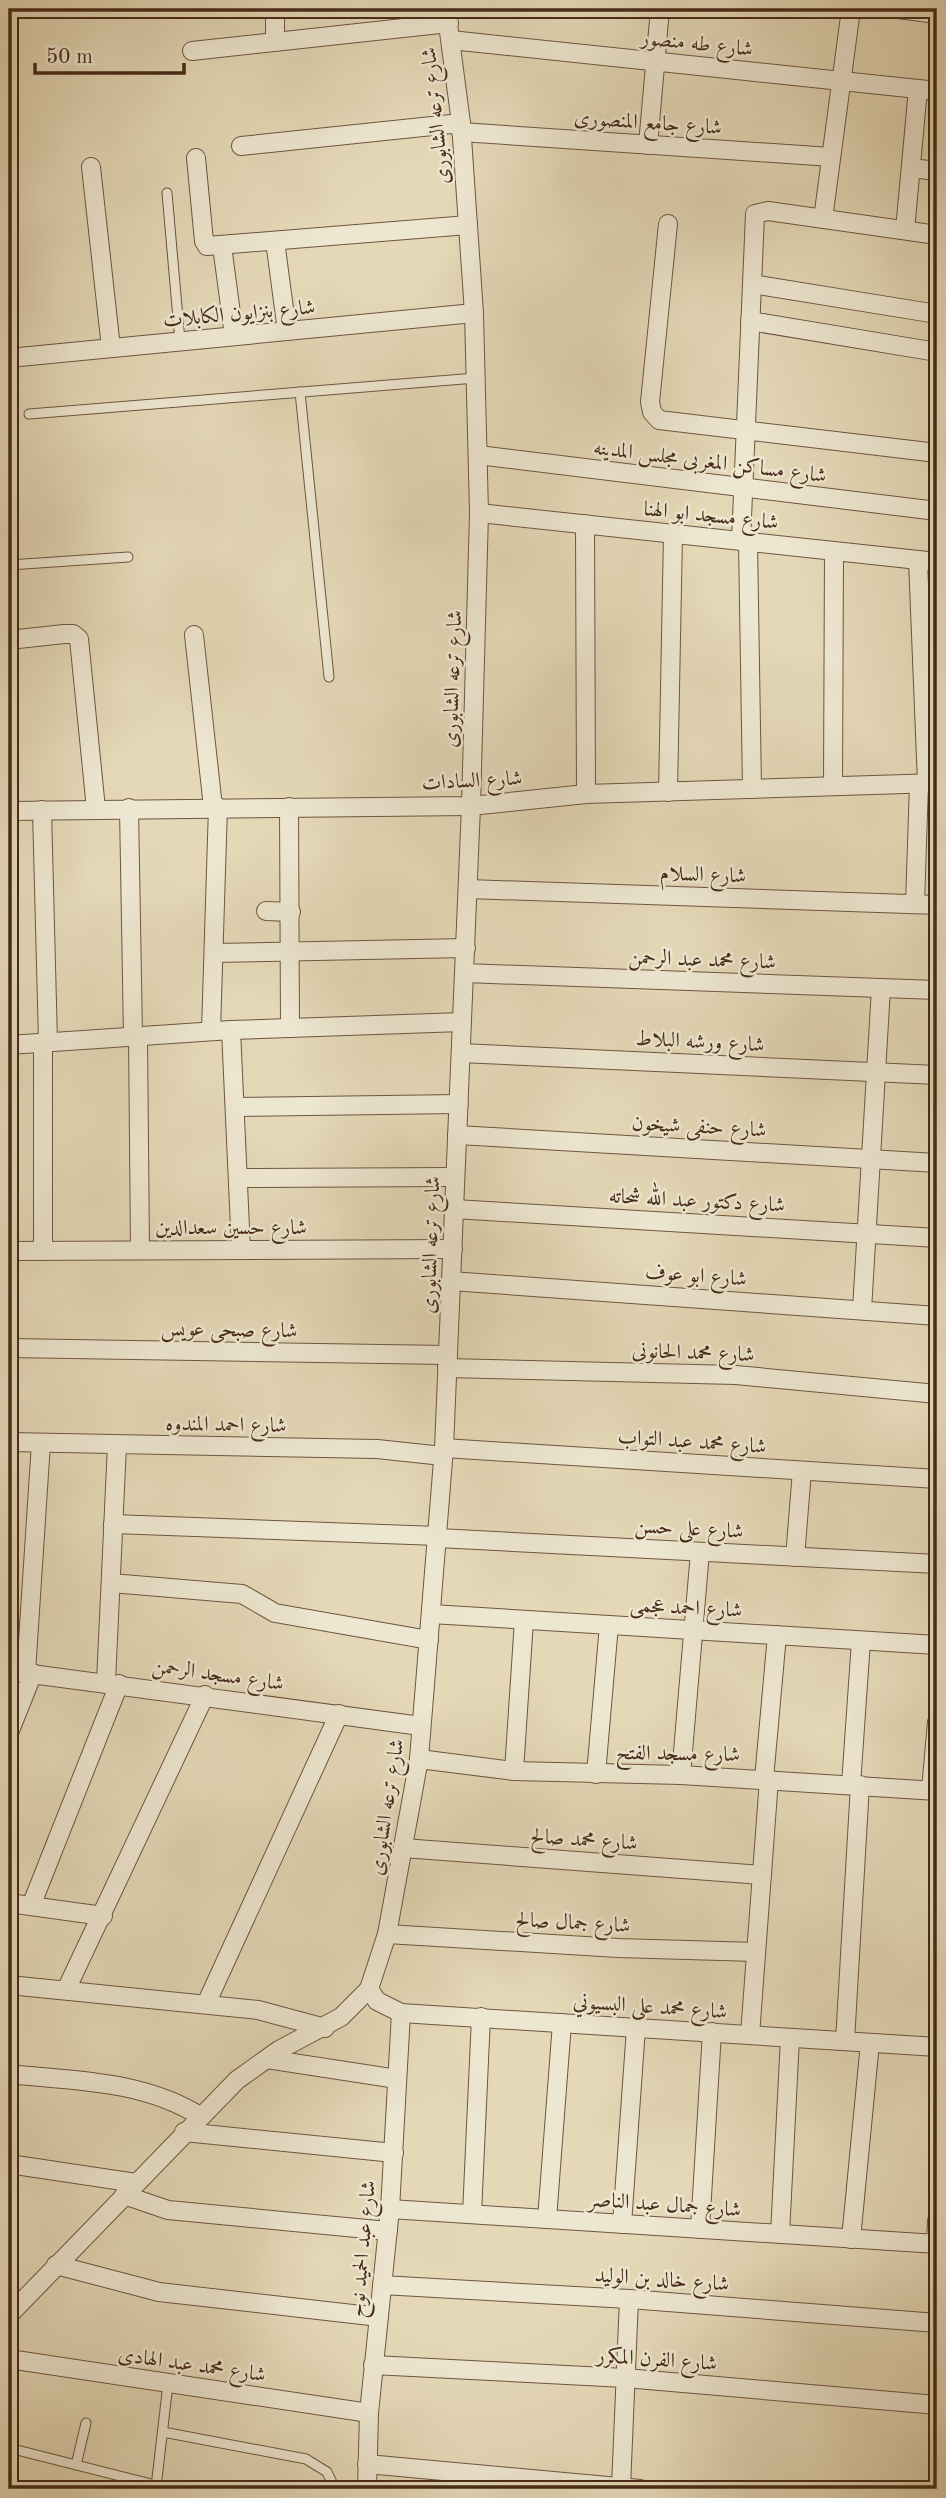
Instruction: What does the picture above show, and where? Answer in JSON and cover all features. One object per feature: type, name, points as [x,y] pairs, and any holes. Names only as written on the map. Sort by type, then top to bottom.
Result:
[{"type":"street","points":[[275,9],[275,42]]},
{"type":"street","points":[[648,145],[660,9]]},
{"type":"street","points":[[823,219],[851,9]]},
{"type":"street","points":[[898,9],[937,13]]},
{"type":"street","name":"شارع طه منصور","points":[[192,51],[449,24],[655,61],[937,91]]},
{"type":"street","name":"شارع ترعه الشابورى","points":[[369,1989],[387,1934],[419,1759],[443,1452],[466,948],[480,513],[474,313],[461,127],[449,24]]},
{"type":"street","points":[[905,230],[918,89]]},
{"type":"street","name":"شارع جامع المنصورى","points":[[241,146],[461,127],[648,145],[831,157]]},
{"type":"street","points":[[196,158],[204,244],[222,246],[468,225]]},
{"type":"street","points":[[91,167],[111,348]]},
{"type":"street","points":[[911,168],[937,170]]},
{"type":"street","points":[[751,789],[743,488],[755,214],[764,211],[937,234]]},
{"type":"street","points":[[667,224],[650,402],[652,412],[659,420],[937,453]]},
{"type":"street","points":[[275,241],[288,331]]},
{"type":"street","points":[[222,246],[234,336]]},
{"type":"street","points":[[752,284],[937,314]]},
{"type":"street","name":"شارع بنزايون الكابلات","points":[[9,358],[474,313]]},
{"type":"street","points":[[750,321],[937,352]]},
{"type":"street","name":"شارع مساكن المغربى مجلس المدينه","points":[[478,455],[937,511]]},
{"type":"street","name":"شارع مسجد ابو الهنا","points":[[480,513],[834,551],[932,557]]},
{"type":"street","points":[[585,524],[586,794]]},
{"type":"street","points":[[668,792],[673,534]]},
{"type":"street","points":[[832,786],[834,551]]},
{"type":"street","points":[[915,904],[928,783],[932,557]]},
{"type":"street","points":[[9,640],[73,634],[79,639],[96,809]]},
{"type":"street","points":[[194,635],[216,807],[211,1031]]},
{"type":"street","name":"شارع السادات","points":[[9,811],[471,806],[586,794],[928,783]]},
{"type":"street","points":[[289,807],[290,1028]]},
{"type":"street","points":[[129,808],[140,1250]]},
{"type":"street","points":[[42,810],[45,1042],[43,1251]]},
{"type":"street","name":"شارع السلام","points":[[468,889],[937,905]]},
{"type":"street","points":[[266,911],[291,912]]},
{"type":"street","points":[[214,953],[466,948]]},
{"type":"street","name":"شارع محمد عبد الرحمن","points":[[464,973],[937,990]]},
{"type":"street","points":[[862,1310],[881,988]]},
{"type":"street","points":[[9,1045],[211,1031],[462,1021]]},
{"type":"street","points":[[231,1030],[241,1250]]},
{"type":"street","name":"شارع ورشه البلاط","points":[[461,1053],[937,1075]]},
{"type":"street","points":[[235,1107],[459,1104]]},
{"type":"street","name":"شارع حنفى شيخون","points":[[457,1135],[937,1163]]},
{"type":"street","points":[[238,1178],[456,1177]]},
{"type":"street","name":"شارع دكتور عبد الله شحاته","points":[[454,1209],[937,1238]]},
{"type":"street","name":"شارع حسين سعدالدين","points":[[9,1251],[453,1249]]},
{"type":"street","name":"شارع ابو عوف","points":[[451,1281],[937,1317]]},
{"type":"street","name":"شارع صبحى عويس","points":[[9,1348],[447,1362]]},
{"type":"street","name":"شارع محمد الحانونى","points":[[447,1362],[736,1375],[937,1394]]},
{"type":"street","name":"شارع احمد المندوه","points":[[9,1442],[443,1452]]},
{"type":"street","points":[[9,1733],[23,1672],[41,1443]]},
{"type":"street","points":[[31,1906],[113,1683],[111,1583],[117,1445]]},
{"type":"street","name":"شارع محمد عبد التواب","points":[[443,1452],[937,1479]]},
{"type":"street","points":[[795,1557],[802,1471]]},
{"type":"street","name":"شارع على حسن","points":[[114,1524],[438,1537],[937,1564]]},
{"type":"street","points":[[681,1774],[700,1552]]},
{"type":"street","points":[[111,1583],[242,1594],[275,1613],[429,1640]]},
{"type":"street","name":"شارع احمد عجمى","points":[[431,1614],[937,1645]]},
{"type":"street","points":[[514,1771],[524,1620]]},
{"type":"street","points":[[596,1774],[609,1625]]},
{"type":"street","points":[[750,2035],[777,1635]]},
{"type":"street","points":[[845,2041],[861,1641]]},
{"type":"street","name":"شارع مسجد الرحمن","points":[[23,1672],[421,1726]]},
{"type":"street","points":[[66,1990],[205,1695]]},
{"type":"street","points":[[206,2004],[339,1714]]},
{"type":"street","points":[[934,1791],[937,1722]]},
{"type":"street","name":"شارع مسجد الفتح","points":[[419,1759],[514,1771],[681,1774],[934,1791]]},
{"type":"street","name":"شارع محمد صالح","points":[[403,1848],[762,1875]]},
{"type":"street","points":[[9,1903],[103,1916]]},
{"type":"street","name":"شارع جمال صالح","points":[[387,1934],[641,1949],[756,1952]]},
{"type":"street","points":[[9,1985],[258,2010],[325,2028]]},
{"type":"street","points":[[9,2315],[237,2080],[267,2059],[325,2028],[369,1989],[377,2001],[401,2013]]},
{"type":"street","name":"شارع محمد على البسيوني","points":[[401,2013],[937,2047]]},
{"type":"street","name":"شارع عبد الحميد نوح","points":[[367,2489],[369,2413],[390,2208],[401,2013]]},
{"type":"street","points":[[472,2214],[481,2017]]},
{"type":"street","points":[[547,2219],[562,2023]]},
{"type":"street","points":[[622,2224],[636,2028]]},
{"type":"street","points":[[700,2229],[712,2032]]},
{"type":"street","points":[[780,2234],[790,2038]]},
{"type":"street","points":[[851,2239],[870,2043]]},
{"type":"street","points":[[267,2059],[397,2079]]},
{"type":"street","points":[[9,2074],[124,2086],[168,2098],[200,2116]]},
{"type":"street","points":[[184,2132],[394,2153]]},
{"type":"street","points":[[9,2164],[130,2189],[167,2210],[388,2231]]},
{"type":"street","name":"شارع جمال عبد الناصر","points":[[390,2208],[937,2244]]},
{"type":"street","points":[[937,2221],[937,2244]]},
{"type":"street","points":[[56,2264],[159,2292],[379,2317]]},
{"type":"street","name":"شارع خالد بن الوليد","points":[[382,2285],[629,2299],[937,2323]]},
{"type":"street","points":[[621,2487],[629,2299]]},
{"type":"street","name":"شارع محمد عبد الهادى","points":[[9,2359],[369,2413]]},
{"type":"street","name":"شارع الفرن المكرر","points":[[373,2365],[625,2378],[937,2405]]},
{"type":"street","points":[[367,2464],[640,2489]]},
{"type":"lane","points":[[167,193],[180,341]]},
{"type":"lane","points":[[29,414],[476,377]]},
{"type":"lane","points":[[300,392],[329,677]]},
{"type":"lane","points":[[9,565],[128,557]]},
{"type":"lane","points":[[156,2487],[168,2384]]},
{"type":"lane","points":[[76,2465],[86,2423]]},
{"type":"lane","points":[[163,2432],[306,2459],[327,2472],[335,2489]]},
{"type":"lane","points":[[9,2448],[171,2489]]}]
